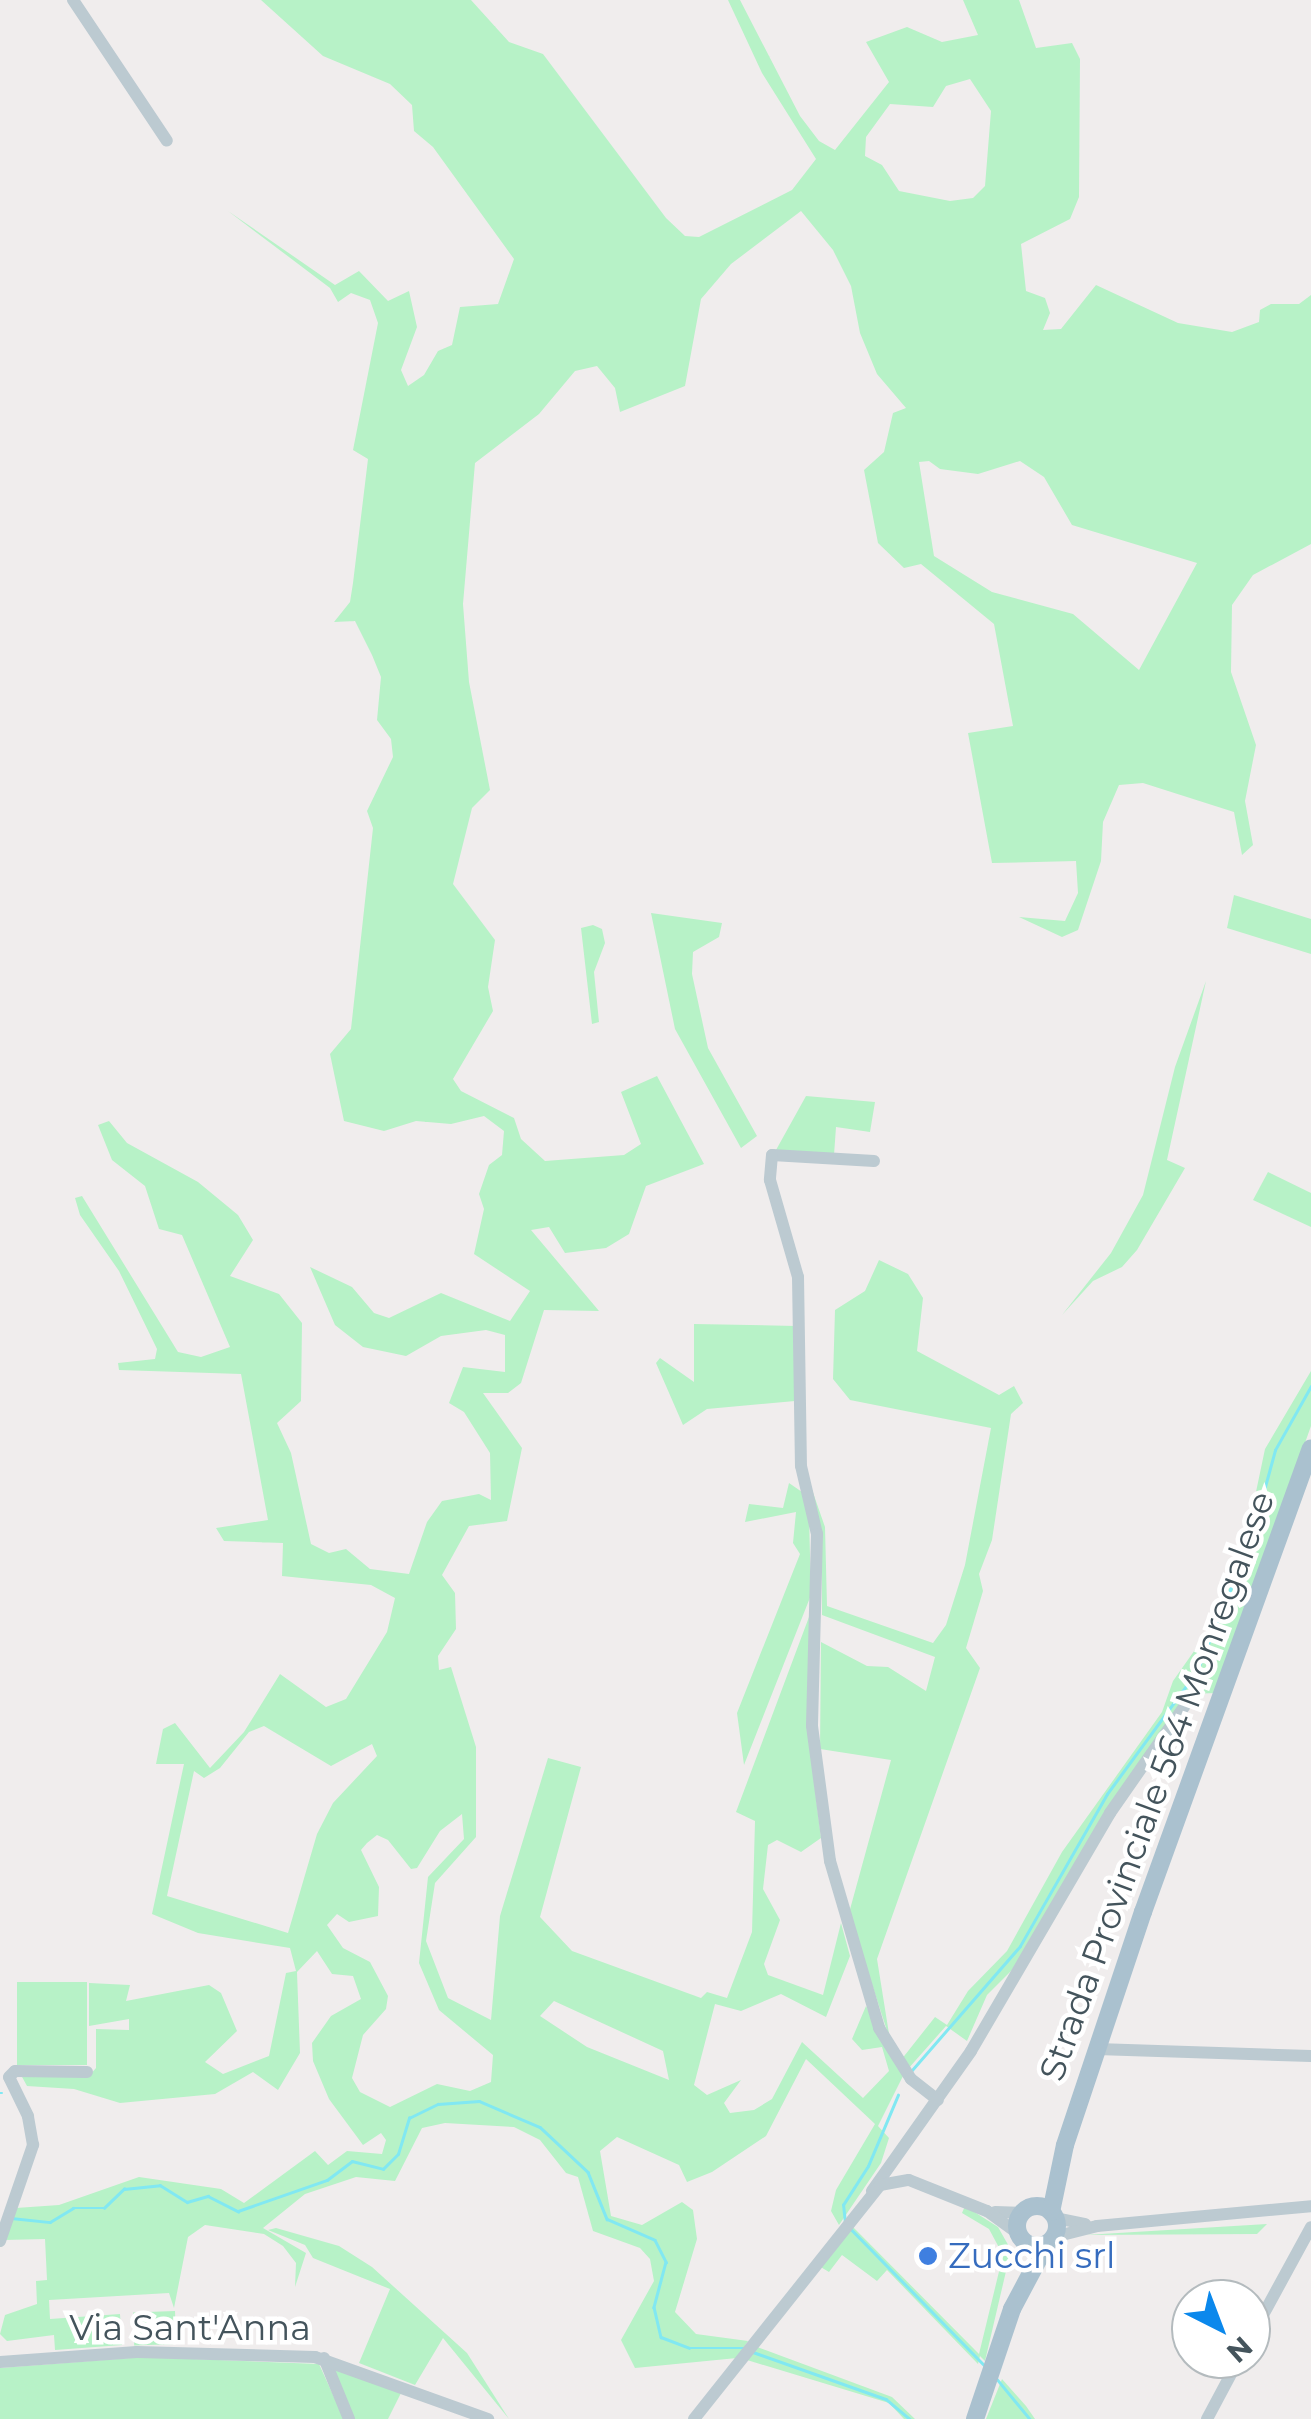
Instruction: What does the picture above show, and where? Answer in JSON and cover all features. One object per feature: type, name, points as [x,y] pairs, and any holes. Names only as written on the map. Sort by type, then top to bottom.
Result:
[{"type":"main road","name":"Strada Provinciale 564 Monregalese","points":[[975,2419],[1012,2309],[1052,2228],[1065,2145],[1311,1449]]},
{"type":"main road","name":"Strada Provinciale 564 Monregalese","points":[[1012,2309],[1027,2210],[1065,2145]]},
{"type":"main road","points":[[1027,2210],[1052,2228]]},
{"type":"main road","points":[[1020,2237],[1052,2228]]},
{"type":"street","points":[[73,0],[166,141]]},
{"type":"street","points":[[874,1161],[772,1154],[770,1180],[798,1277],[801,1466],[818,1553],[812,1726],[830,1860],[879,2028],[911,2079],[938,2100]]},
{"type":"street","points":[[694,2419],[847,2224],[938,2100],[1110,1813],[1191,1697]]},
{"type":"street","points":[[1097,2049],[1311,2056]]},
{"type":"street","points":[[2,2235],[32,2145],[28,2116],[9,2076],[16,2071],[87,2072]]},
{"type":"street","points":[[872,2191],[904,2179],[986,2211],[1020,2237]]},
{"type":"street","points":[[1052,2228],[1311,2206]]},
{"type":"street","points":[[986,2211],[1027,2210]]},
{"type":"street","points":[[1271,2301],[1311,2227]]},
{"type":"street","name":"Via Sant'Anna","points":[[0,2362],[154,2352],[324,2358],[488,2419]]},
{"type":"street","points":[[324,2358],[349,2419]]},
{"type":"street","points":[[1206,2419],[1228,2379]]},
{"type":"green space","points":[[261,0],[471,0],[509,42],[543,54],[666,218],[685,236],[699,237],[792,190],[816,159],[762,73],[728,0],[740,0],[800,116],[819,141],[835,150],[889,82],[866,42],[907,27],[942,42],[978,35],[963,0],[1019,0],[1036,48],[1072,43],[1080,59],[1079,197],[1070,219],[1021,244],[1026,291],[1045,298],[1050,313],[1043,330],[1061,329],[1096,285],[1178,323],[1232,332],[1259,322],[1260,310],[1271,304],[1299,304],[1311,295],[1311,544],[1253,575],[1232,605],[1231,672],[1256,745],[1245,801],[1253,845],[1242,855],[1234,812],[1143,783],[1119,785],[1103,822],[1101,861],[1078,930],[1062,937],[1019,917],[1065,921],[1078,893],[1076,861],[992,863],[968,733],[1013,726],[994,624],[921,564],[904,568],[878,543],[864,470],[884,452],[893,413],[906,408],[877,374],[860,333],[851,286],[833,250],[801,211],[731,264],[701,299],[685,386],[620,412],[615,388],[597,366],[575,371],[539,414],[475,463],[463,604],[469,682],[490,790],[472,808],[453,884],[495,940],[488,987],[493,1011],[453,1079],[461,1091],[514,1118],[521,1139],[545,1161],[624,1155],[641,1144],[621,1092],[657,1076],[704,1164],[646,1186],[629,1234],[606,1248],[565,1253],[549,1227],[531,1230],[599,1311],[544,1310],[521,1383],[508,1393],[483,1393],[522,1448],[507,1521],[469,1526],[442,1575],[455,1593],[456,1629],[438,1656],[439,1670],[451,1667],[476,1747],[476,1837],[435,1883],[426,1941],[448,1998],[491,2020],[500,1916],[548,1758],[581,1767],[540,1917],[572,1951],[701,1998],[707,1992],[727,1998],[752,1932],[755,1821],[736,1812],[812,1609],[808,1733],[821,1838],[801,1852],[777,1840],[768,1845],[763,1889],[780,1920],[764,1964],[768,1975],[823,1995],[841,1923],[850,1956],[826,2017],[781,1994],[741,2011],[715,2004],[694,2085],[707,2095],[741,2080],[724,2103],[730,2113],[754,2110],[772,2099],[802,2042],[863,2098],[889,2071],[882,2047],[862,2050],[852,2039],[866,2006],[903,2076],[878,2126],[889,2138],[881,2163],[839,2225],[831,2211],[836,2190],[875,2124],[806,2059],[766,2136],[712,2172],[687,2182],[679,2165],[617,2137],[600,2151],[611,2216],[642,2225],[682,2202],[693,2210],[697,2239],[675,2312],[696,2334],[748,2341],[737,2358],[635,2368],[621,2340],[654,2281],[650,2259],[640,2248],[593,2231],[578,2177],[566,2173],[540,2140],[514,2127],[445,2123],[422,2128],[395,2181],[356,2177],[305,2194],[263,2228],[306,2253],[295,2287],[296,2263],[283,2246],[264,2234],[205,2225],[188,2237],[174,2308],[169,2293],[49,2300],[50,2319],[120,2314],[122,2345],[55,2350],[54,2335],[7,2341],[0,2334],[5,2315],[37,2304],[36,2281],[47,2280],[45,2239],[4,2240],[16,2208],[59,2205],[139,2177],[221,2189],[244,2203],[315,2151],[328,2165],[347,2151],[382,2154],[386,2140],[381,2133],[363,2145],[329,2099],[313,2061],[312,2043],[331,2016],[361,1999],[353,1976],[332,1974],[317,1951],[297,1972],[300,2053],[278,2090],[253,2072],[215,2094],[120,2103],[74,2089],[27,2086],[21,2075],[89,2076],[96,2068],[96,2029],[129,2030],[129,2019],[89,2026],[89,1983],[130,1985],[126,2001],[209,1985],[221,1993],[237,2031],[205,2062],[223,2074],[269,2056],[286,1973],[296,1971],[290,1948],[198,1933],[152,1914],[184,1764],[156,1764],[163,1729],[175,1723],[210,1768],[244,1732],[280,1674],[326,1707],[346,1699],[387,1632],[395,1598],[371,1585],[282,1576],[283,1543],[224,1541],[216,1528],[268,1520],[241,1374],[119,1370],[118,1363],[155,1359],[157,1349],[119,1271],[80,1215],[75,1198],[82,1196],[178,1352],[201,1357],[230,1347],[182,1235],[159,1229],[145,1186],[112,1160],[98,1125],[109,1121],[127,1143],[198,1182],[238,1215],[253,1240],[230,1276],[279,1294],[302,1323],[301,1401],[277,1423],[291,1453],[311,1544],[329,1553],[346,1549],[370,1569],[409,1574],[427,1522],[442,1501],[479,1494],[491,1500],[490,1453],[464,1412],[449,1403],[463,1367],[505,1372],[505,1335],[486,1330],[441,1336],[406,1356],[363,1347],[335,1325],[310,1267],[352,1287],[374,1313],[389,1318],[441,1293],[510,1321],[530,1291],[474,1254],[484,1209],[479,1194],[489,1165],[502,1155],[504,1131],[484,1116],[451,1124],[416,1121],[384,1131],[344,1121],[330,1054],[351,1029],[373,828],[367,811],[393,757],[391,739],[377,720],[381,677],[372,655],[355,621],[334,622],[350,602],[353,583],[368,459],[353,450],[378,323],[370,300],[351,293],[338,302],[330,288],[228,211],[335,285],[359,271],[388,301],[409,291],[417,327],[401,370],[408,386],[424,375],[438,351],[452,345],[460,307],[498,304],[514,259],[433,147],[414,131],[412,105],[390,84],[323,56]],"holes":[[[970,79],[991,111],[985,186],[973,198],[950,201],[899,191],[882,165],[865,156],[866,137],[890,104],[933,107],[946,86]],[[1020,461],[1044,477],[1072,525],[1197,563],[1139,670],[1073,614],[992,592],[934,556],[919,462],[978,474]],[[264,1726],[331,1766],[372,1744],[377,1756],[333,1803],[317,1834],[288,1933],[167,1896],[194,1771],[204,1778],[220,1768],[249,1732]],[[462,1814],[464,1839],[428,1877],[419,1963],[439,2010],[493,2055],[491,2082],[470,2091],[437,2084],[390,2107],[360,2092],[352,2078],[363,2035],[386,2009],[388,1996],[370,1962],[343,1948],[327,1925],[337,1914],[349,1922],[378,1916],[379,1887],[361,1850],[377,1835],[388,1840],[411,1869],[417,1868],[440,1831]],[[554,2001],[663,2051],[669,2080],[587,2047],[540,2016]]]},
{"type":"green space","points":[[1234,895],[1311,919],[1311,954],[1227,928]]},
{"type":"green space","points":[[651,913],[722,923],[719,937],[693,952],[692,974],[708,1048],[757,1136],[741,1148],[675,1029]]},
{"type":"green space","points":[[593,925],[602,929],[605,943],[594,972],[599,1022],[592,1024],[581,928]]},
{"type":"green space","points":[[1206,981],[1167,1160],[1185,1168],[1137,1250],[1122,1267],[1093,1281],[1062,1315],[1111,1253],[1143,1195],[1175,1067]]},
{"type":"green space","points":[[806,1096],[875,1102],[870,1132],[836,1127],[834,1155],[776,1150]]},
{"type":"green space","points":[[1268,1172],[1311,1193],[1311,1227],[1253,1200]]},
{"type":"green space","points":[[879,1260],[908,1274],[923,1298],[917,1351],[999,1395],[1014,1386],[1023,1403],[1011,1414],[992,1540],[979,1574],[983,1591],[966,1648],[980,1668],[877,1959],[890,2040],[849,1913],[891,1760],[820,1749],[821,1642],[867,1666],[888,1667],[926,1691],[935,1657],[822,1615],[822,1546],[810,1484],[825,1527],[827,1606],[933,1643],[946,1625],[965,1565],[991,1428],[850,1400],[833,1379],[835,1310],[865,1291]]},
{"type":"green space","points":[[694,1324],[796,1326],[795,1401],[707,1409],[683,1425],[656,1363],[660,1358],[694,1382]]},
{"type":"green space","points":[[1311,1371],[1311,1426],[1216,1693],[1188,1694],[1012,1970],[987,1995],[967,2041],[946,2026],[908,2069],[901,2060],[935,2017],[947,2025],[968,1991],[1007,1951],[1062,1852],[1162,1712],[1173,1681],[1211,1627],[1244,1549],[1265,1449]]},
{"type":"green space","points":[[789,1483],[802,1492],[809,1515],[811,1595],[744,1765],[737,1713],[800,1554],[793,1543],[796,1512],[745,1522],[749,1504],[783,1508]]},
{"type":"green space","points":[[17,1982],[87,1982],[87,2065],[17,2065]]},
{"type":"green space","points":[[965,2206],[998,2227],[1011,2250],[985,2361],[980,2356],[978,2364],[887,2270],[877,2281],[842,2255],[829,2272],[819,2266],[851,2225],[979,2354],[1003,2255],[989,2229],[962,2213]]},
{"type":"green space","points":[[1267,2224],[1257,2234],[1085,2235]]},
{"type":"green space","points":[[276,2228],[339,2246],[372,2267],[467,2353],[509,2419],[443,2338],[415,2385],[359,2363],[390,2289],[313,2258],[305,2245],[268,2230]]},
{"type":"green space","points":[[175,2311],[176,2344],[134,2345],[133,2312]]},
{"type":"green space","points":[[757,2347],[892,2397],[915,2419],[904,2419],[889,2403],[747,2360]]},
{"type":"green space","points":[[143,2357],[319,2364],[344,2419],[0,2419],[0,2368]]},
{"type":"green space","points":[[330,2366],[401,2393],[388,2419],[354,2419]]},
{"type":"green space","points":[[1002,2379],[1026,2406],[1035,2419],[986,2419]]},
{"type":"waterway","points":[[912,2070],[1020,1946],[1107,1794],[1197,1671],[1250,1541],[1275,1450],[1311,1386]]},
{"type":"waterway","points":[[845,2223],[843,2205],[868,2166],[898,2095]]},
{"type":"waterway","points":[[11,2218],[50,2222],[73,2208],[104,2208],[124,2189],[160,2185],[187,2202],[208,2196],[238,2211],[327,2180],[352,2161],[383,2169],[398,2154],[409,2118],[438,2104],[479,2101],[540,2127],[588,2172],[607,2219],[655,2240],[666,2262],[654,2307],[661,2337],[689,2348],[746,2348]]},
{"type":"waterway","points":[[851,2229],[985,2366]]},
{"type":"waterway","points":[[753,2352],[886,2399],[910,2419]]},
{"type":"waterway","points":[[997,2379],[1030,2419]]},
{"type":"place","name":"Zucchi srl","points":[[928,2256]]}]
